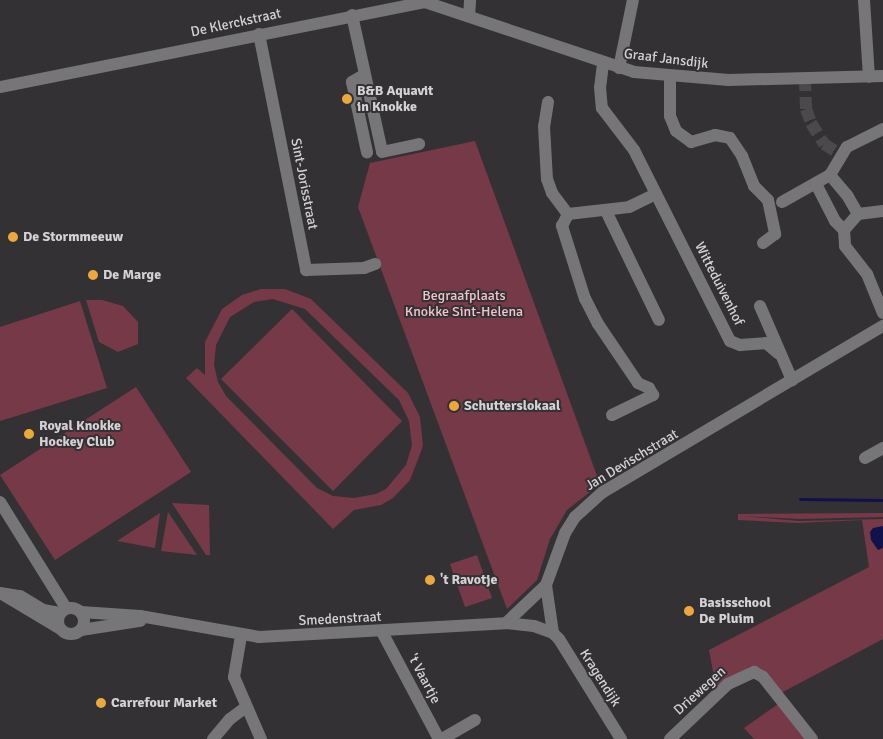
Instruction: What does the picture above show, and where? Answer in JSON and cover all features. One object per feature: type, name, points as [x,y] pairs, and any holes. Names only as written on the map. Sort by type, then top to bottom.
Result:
[{"type":"street","points":[[469,16],[470,0]]},
{"type":"street","points":[[619,68],[633,0]]},
{"type":"street","points":[[864,0],[869,77]]},
{"type":"street","name":"Graaf Jansdijk","points":[[425,1],[619,68],[670,76],[729,80],[883,76]]},
{"type":"street","name":"De Klerckstraat","points":[[0,87],[425,1]]},
{"type":"street","points":[[352,15],[382,152],[419,144]]},
{"type":"street","name":"Sint-Jorisstraat","points":[[259,34],[306,270],[364,268],[375,264]]},
{"type":"street","name":"Witteduivenhof","points":[[603,64],[600,86],[602,108],[634,150],[730,341],[740,345],[766,343],[778,353]]},
{"type":"street","points":[[364,75],[352,82],[366,152]]},
{"type":"street","points":[[670,76],[670,116],[676,130],[691,142],[715,135],[730,138],[742,156],[754,186],[768,200],[774,216],[775,234],[762,243]]},
{"type":"street","points":[[548,102],[544,126],[547,179],[552,193],[568,214]]},
{"type":"street","points":[[768,200],[782,202],[816,184],[830,175],[847,148],[883,129]]},
{"type":"street","points":[[830,175],[858,214]]},
{"type":"street","points":[[816,184],[835,221],[844,230],[845,246],[866,274],[883,313]]},
{"type":"street","points":[[568,214],[628,207],[656,194]]},
{"type":"street","points":[[774,216],[781,212],[782,202]]},
{"type":"street","points":[[606,211],[659,320]]},
{"type":"street","points":[[844,230],[858,214],[883,211]]},
{"type":"street","points":[[568,214],[562,226],[585,299],[638,383],[649,388],[653,395],[612,415]]},
{"type":"street","points":[[760,306],[778,344],[778,353],[792,380]]},
{"type":"street","name":"Jan Devischstraat","points":[[506,623],[546,585],[566,533],[576,517],[603,492],[883,327]]},
{"type":"street","points":[[865,458],[883,448]]},
{"type":"street","points":[[0,502],[63,611],[59,628]]},
{"type":"street","name":"Kragendijk","points":[[546,585],[553,633],[621,739]]},
{"type":"street","points":[[1,593],[20,596],[43,610],[81,612],[84,623],[81,630],[71,635],[1,593]]},
{"type":"street","name":"Smedenstraat","points":[[81,612],[140,616],[241,636],[382,632],[506,623],[534,626],[553,633]]},
{"type":"street","name":"Smedenstraat","points":[[81,630],[148,619]]},
{"type":"street","name":"'t Vaartje","points":[[382,632],[441,739],[475,720]]},
{"type":"street","points":[[241,636],[234,677],[261,739]]},
{"type":"street","name":"Driewegen","points":[[670,739],[728,684],[754,672],[764,677],[812,739]]},
{"type":"street","points":[[213,739],[230,719],[246,707]]},
{"type":"green space","name":"Begraafplaats Knokke Sint-Helena","points":[[475,141],[600,484],[567,510],[550,539],[537,580],[507,609],[358,207],[370,163]]},
{"type":"green space","points":[[261,289],[285,289],[311,299],[408,393],[420,417],[423,446],[410,480],[393,498],[381,505],[354,510],[333,529],[186,378],[197,368],[205,375],[205,342],[222,309],[242,295]],"holes":[[[273,299],[305,309],[399,400],[409,421],[412,445],[406,465],[386,489],[376,494],[354,498],[333,496],[317,488],[226,396],[218,382],[214,365],[216,345],[230,317],[254,302]]]},
{"type":"green space","points":[[86,300],[102,300],[123,306],[138,322],[138,344],[118,352],[99,342]]},
{"type":"green space","points":[[80,301],[107,388],[0,421],[0,327]]},
{"type":"green space","points":[[292,309],[402,421],[333,491],[221,379]]},
{"type":"green space","points":[[136,387],[191,472],[55,560],[0,475]]},
{"type":"green space","points":[[172,503],[209,505],[210,555],[206,555]]},
{"type":"green space","points":[[168,512],[197,555],[161,551]]},
{"type":"green space","points":[[160,513],[155,548],[117,541]]},
{"type":"green space","points":[[883,513],[883,517],[799,519],[740,516],[799,521],[883,519],[883,639],[781,693],[762,671],[751,666],[716,687],[709,650],[869,567],[862,520],[797,523],[738,520],[738,514]]},
{"type":"green space","points":[[477,555],[492,598],[465,607],[450,564]]},
{"type":"green space","points":[[778,704],[806,739],[754,739],[744,728]]},
{"type":"shaded area","points":[[883,526],[883,548],[878,550],[871,540],[870,532],[873,528]]},
{"type":"waterway","points":[[800,499],[883,500]]},
{"type":"tunnel","points":[[805,79],[806,109],[811,123],[824,144],[840,154]]},
{"type":"place","name":"B&B Aquavit in Knokke","points":[[347,99]]},
{"type":"place","name":"De Stormmeeuw","points":[[13,237]]},
{"type":"place","name":"De Marge","points":[[93,275]]},
{"type":"place","name":"Schutterslokaal","points":[[454,406]]},
{"type":"place","name":"Royal Knokke Hockey Club","points":[[29,434]]},
{"type":"place","name":"'t Ravotje","points":[[430,580]]},
{"type":"place","name":"Basisschool De Pluim","points":[[689,611]]},
{"type":"place","name":"Carrefour Market","points":[[101,703]]}]
